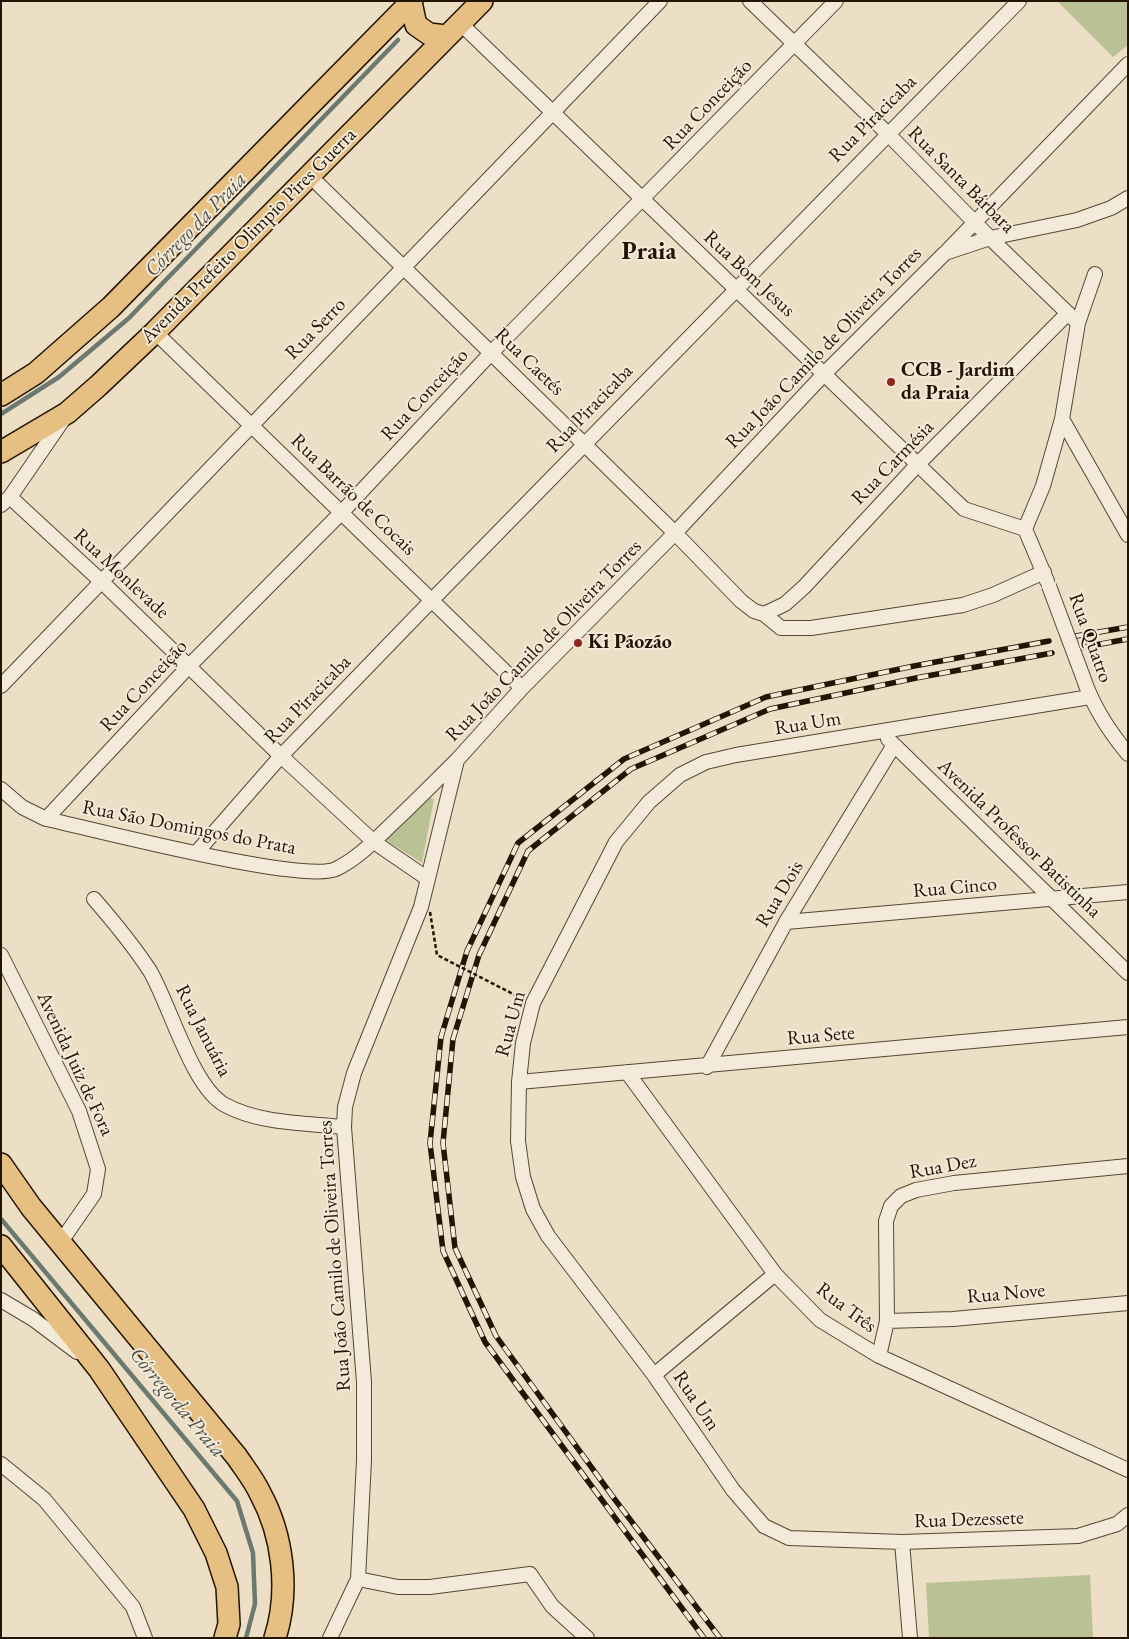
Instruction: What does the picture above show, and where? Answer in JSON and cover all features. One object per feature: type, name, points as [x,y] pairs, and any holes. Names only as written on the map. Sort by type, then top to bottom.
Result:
[{"type":"main road","name":"Avenida Prefeito Olimpio Pires Guerra","points":[[1,452],[67,413],[154,332],[482,1]]},
{"type":"main road","points":[[412,2],[416,25],[429,34],[453,29]]},
{"type":"main road","points":[[1,395],[36,373],[110,307],[412,2]]},
{"type":"main road","points":[[1,1164],[60,1243],[237,1457],[261,1493],[276,1533],[282,1568],[282,1603],[275,1638]]},
{"type":"main road","points":[[1,1246],[98,1369],[194,1509],[216,1553],[227,1586],[229,1624],[225,1638]]},
{"type":"street","name":"Rua Serro","points":[[1,686],[660,1]]},
{"type":"street","name":"Rua Santa Bárbara","points":[[750,1],[794,46],[887,133],[990,238],[1078,323]]},
{"type":"street","name":"Rua Conceição","points":[[46,819],[189,666],[342,512],[491,353],[794,46],[836,1]]},
{"type":"street","name":"Rua Piracicaba","points":[[197,852],[281,756],[887,133],[1019,1]]},
{"type":"street","name":"Rua Bom Jesus","points":[[453,29],[553,114],[825,373],[964,509],[1025,529]]},
{"type":"street","points":[[945,253],[1128,64]]},
{"type":"street","name":"Rua Caetés","points":[[310,176],[675,533],[741,601],[754,611],[764,614],[781,628],[792,629],[963,605],[993,595],[1044,572]]},
{"type":"street","name":"Rua João Camilo de Oliveira Torres","points":[[330,1638],[358,1579],[364,1460],[364,1382],[344,1127],[345,1107],[354,1072],[421,907],[457,760],[522,688],[675,533],[825,373],[945,253],[990,238],[1076,220],[1111,208],[1128,198]]},
{"type":"street","points":[[1025,529],[1043,486],[1062,419],[1078,323],[1095,274]]},
{"type":"street","name":"Rua Carmésia","points":[[764,614],[785,604],[804,587],[918,464],[1068,313]]},
{"type":"street","name":"Rua Barrão de Cocais","points":[[154,332],[252,424],[522,688]]},
{"type":"street","points":[[5,501],[67,413]]},
{"type":"street","points":[[1062,419],[1128,535]]},
{"type":"street","name":"Rua Monlevade","points":[[5,501],[102,582],[281,756],[374,842],[428,879]]},
{"type":"street","name":"Rua Quatro","points":[[1025,529],[1044,572],[1090,697],[1106,727],[1128,754]]},
{"type":"street","name":"Rua Um","points":[[902,1542],[789,1538],[764,1526],[733,1490],[654,1375],[548,1236],[533,1209],[523,1177],[518,1141],[518,1082],[523,1043],[533,1003],[616,842],[649,802],[680,774],[706,762],[1090,697]]},
{"type":"street","name":"Avenida Professor Batistinha","points":[[882,733],[1128,973]]},
{"type":"street","name":"Rua Dois","points":[[707,1067],[786,922],[894,745]]},
{"type":"street","name":"Rua São Domingos do Prata","points":[[1,789],[22,807],[46,819],[197,852],[305,871],[334,870],[352,860],[374,842],[457,760]]},
{"type":"street","name":"Rua Cinco","points":[[786,922],[1128,892]]},
{"type":"street","name":"Rua Januária","points":[[94,899],[127,938],[150,972],[204,1084],[223,1104],[244,1113],[280,1121],[344,1127]]},
{"type":"street","name":"Avenida Juiz de Fora","points":[[1,955],[79,1111],[98,1169],[94,1194],[60,1243]]},
{"type":"street","name":"Rua Sete","points":[[518,1082],[707,1067],[1128,1027]]},
{"type":"street","name":"Rua Três","points":[[627,1072],[775,1274],[820,1320],[879,1356],[1128,1470]]},
{"type":"street","name":"Rua Dez","points":[[879,1356],[887,1321],[886,1221],[891,1206],[900,1196],[916,1190],[954,1184],[1128,1166]]},
{"type":"street","points":[[654,1375],[775,1274]]},
{"type":"street","points":[[1,1300],[33,1319],[98,1369]]},
{"type":"street","name":"Rua Nove","points":[[887,1321],[953,1319],[1128,1303]]},
{"type":"street","points":[[1,1464],[44,1499],[133,1607],[144,1636]]},
{"type":"street","name":"Rua Dezessete","points":[[910,1638],[902,1542],[1078,1536],[1117,1524],[1128,1515]]},
{"type":"street","points":[[358,1579],[398,1587],[430,1587],[530,1574],[552,1606],[587,1638]]},
{"type":"path","points":[[430,912],[437,955],[519,997]]},
{"type":"green space","points":[[1057,1],[1128,1],[1128,45],[1113,57]]},
{"type":"green space","points":[[429,797],[434,799],[422,863],[384,839]]},
{"type":"green space","points":[[1090,1575],[1093,1638],[929,1638],[926,1583]]},
{"type":"waterway","name":"Córrego da Praia","points":[[1,414],[59,377],[129,318],[398,40]]},
{"type":"waterway","name":"Córrego da Praia","points":[[1,1219],[237,1501],[253,1553],[255,1604],[246,1638]]},
{"type":"railway","points":[[1076,636],[1128,627]]},
{"type":"railway","points":[[1079,648],[1128,639]]},
{"type":"railway","points":[[704,1638],[485,1342],[443,1251],[430,1143],[441,1037],[467,951],[518,843],[624,759],[766,697],[914,666],[1049,641]]},
{"type":"railway","points":[[720,1638],[616,1501],[496,1336],[455,1248],[443,1143],[453,1039],[479,955],[528,851],[631,769],[770,709],[916,678],[1052,653]]},
{"type":"place","name":"CCB - Jardim da Praia","points":[[891,382]]},
{"type":"place","name":"Ki Pãozão","points":[[578,643]]},
{"type":"district","name":"Praia","points":[[649,252]]}]
